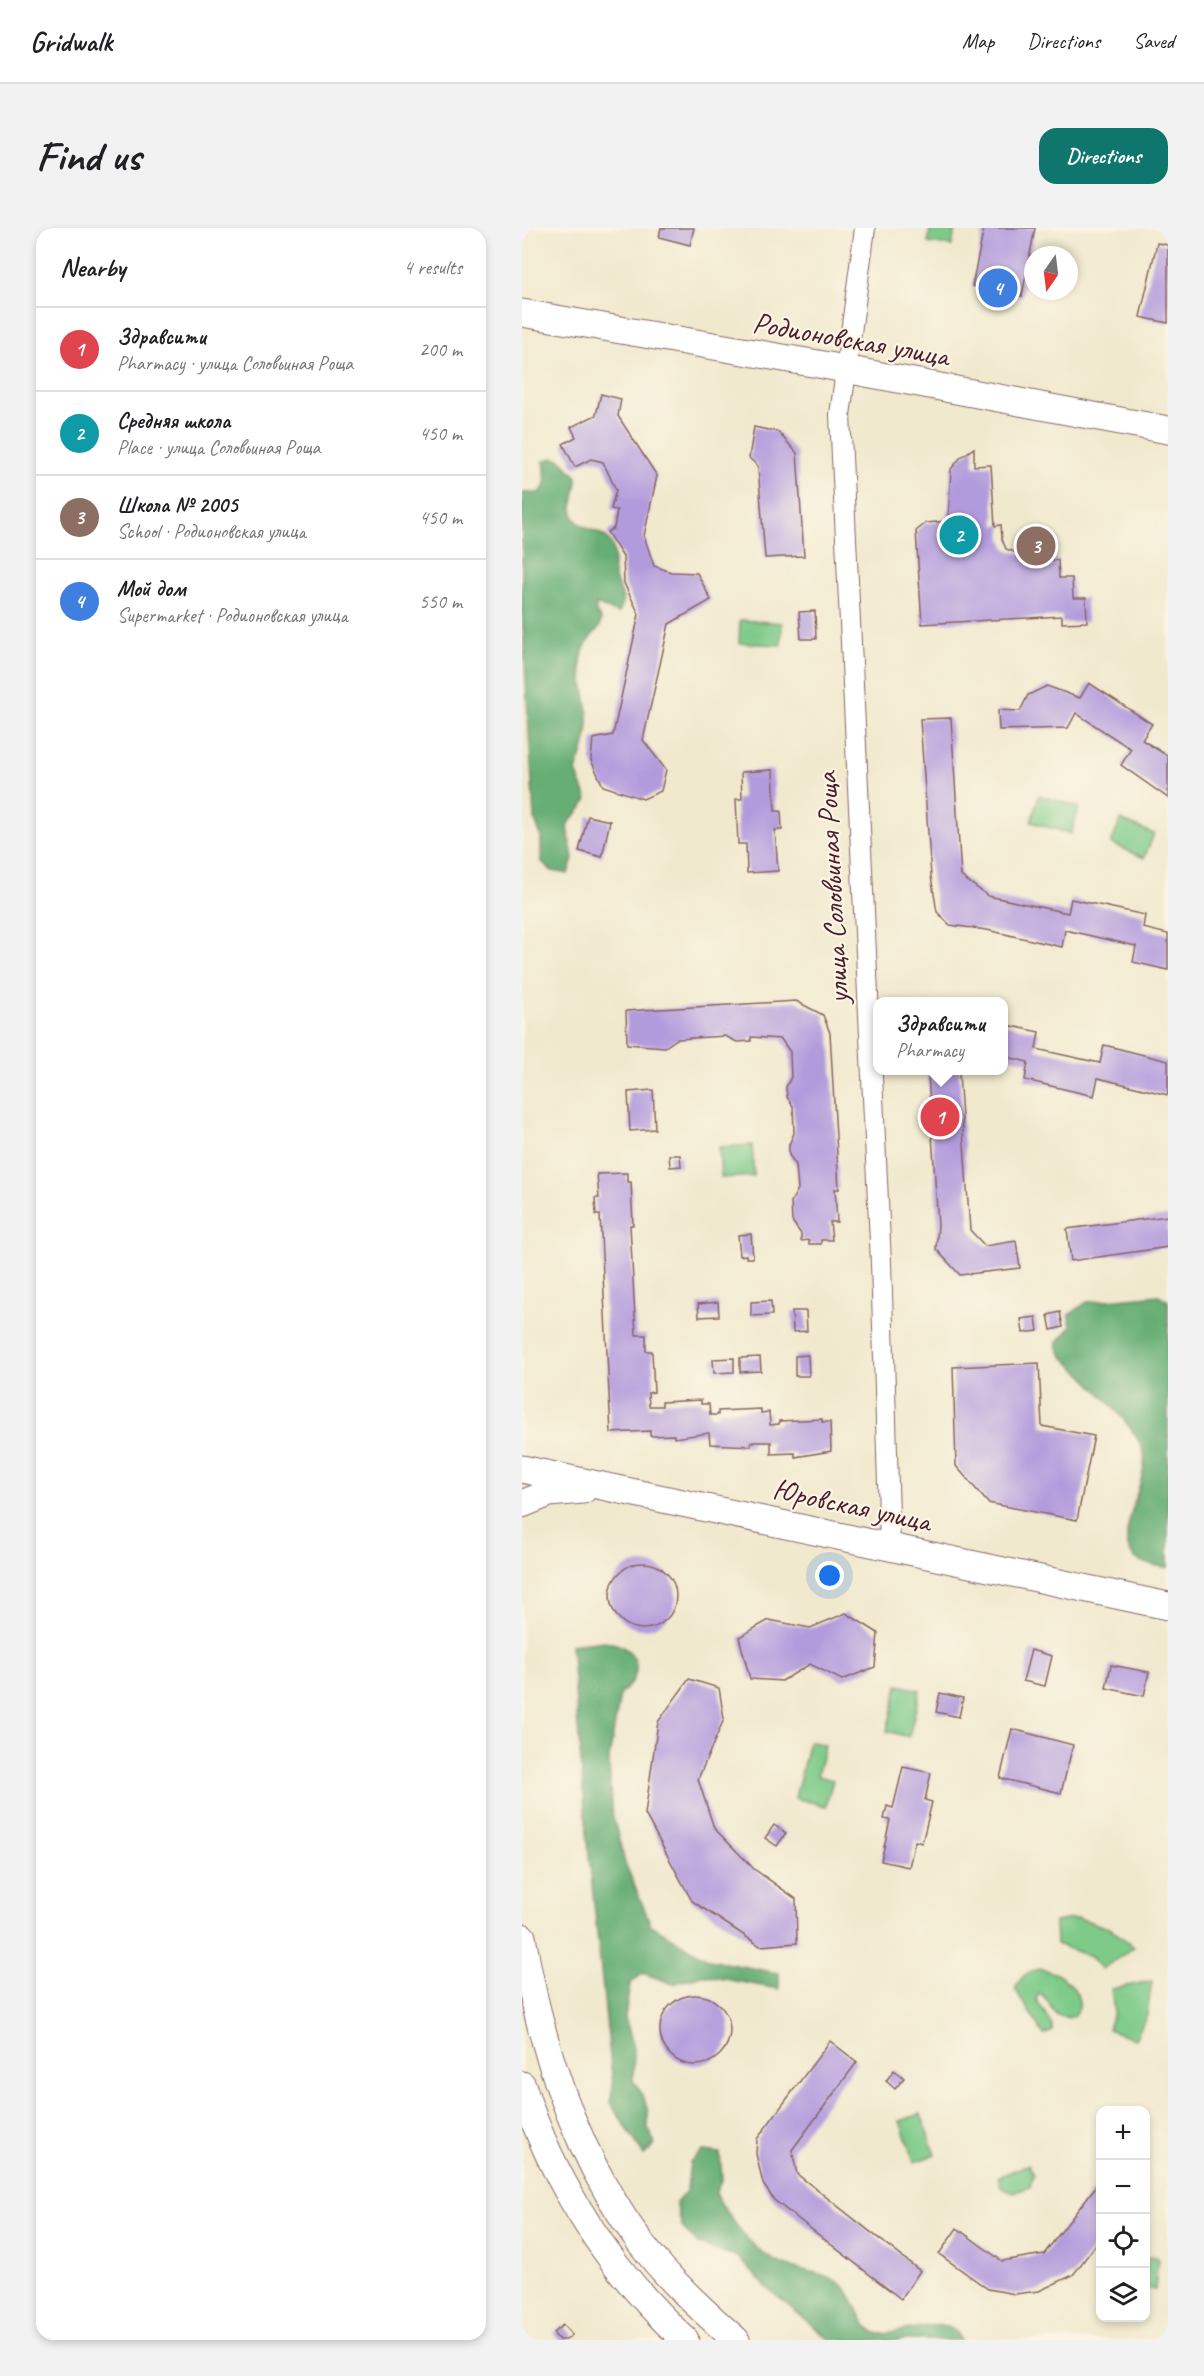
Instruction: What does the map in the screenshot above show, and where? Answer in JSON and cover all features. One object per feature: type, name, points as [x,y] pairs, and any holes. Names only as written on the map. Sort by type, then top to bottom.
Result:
[{"type":"street","name":"улица Соловьиная Роща","points":[[865,228],[840,415],[881,1263],[890,1547]]},
{"type":"street","name":"Родионовская улица","points":[[522,313],[1168,430]]},
{"type":"street","name":"Юровская улица","points":[[522,1469],[1168,1606]]},
{"type":"street","points":[[522,1504],[549,1493],[611,1488]]},
{"type":"street","points":[[522,1937],[543,2037],[562,2099],[587,2153],[640,2242],[671,2278],[736,2340]]},
{"type":"street","points":[[522,2085],[549,2153],[579,2210],[610,2258],[634,2289],[685,2340]]},
{"type":"green space","points":[[930,228],[955,228],[952,246],[928,243]]},
{"type":"green space","points":[[552,458],[560,459],[577,477],[573,504],[575,519],[578,523],[604,535],[611,543],[614,554],[614,573],[623,600],[618,613],[596,604],[596,612],[601,619],[600,627],[589,639],[581,661],[588,728],[576,771],[587,799],[567,825],[573,858],[568,874],[552,871],[541,861],[541,836],[534,818],[522,611],[522,493],[541,491],[545,484],[544,461]]},
{"type":"green space","points":[[740,620],[782,623],[781,645],[739,643]]},
{"type":"green space","points":[[1039,795],[1079,807],[1071,834],[1031,822]]},
{"type":"green space","points":[[1121,820],[1154,834],[1144,858],[1111,843]]},
{"type":"green space","points":[[752,1145],[754,1176],[721,1178],[719,1147]]},
{"type":"green space","points":[[1159,1295],[1168,1301],[1168,1568],[1141,1561],[1133,1556],[1128,1547],[1129,1521],[1144,1465],[1141,1445],[1115,1409],[1063,1357],[1057,1343],[1071,1327],[1069,1315],[1087,1302]]},
{"type":"green space","points":[[604,1641],[625,1648],[635,1661],[634,1677],[629,1686],[620,1694],[609,1758],[611,1809],[625,1863],[651,1925],[709,1960],[779,1973],[779,1989],[702,1975],[673,1984],[643,1973],[630,1984],[625,2017],[634,2048],[633,2081],[643,2095],[648,2112],[648,2129],[655,2144],[644,2155],[610,2102],[613,2086],[588,1846],[571,1645]]},
{"type":"green space","points":[[898,1685],[920,1690],[909,1737],[887,1731]]},
{"type":"green space","points":[[809,1741],[825,1745],[817,1776],[833,1780],[826,1806],[795,1798]]},
{"type":"green space","points":[[1079,1918],[1111,1929],[1134,1947],[1102,1969],[1091,1957],[1056,1944],[1055,1922]]},
{"type":"green space","points":[[1040,1969],[1056,1974],[1067,1981],[1075,1990],[1079,2008],[1076,2014],[1069,2017],[1060,2016],[1039,1993],[1036,1999],[1052,2025],[1052,2031],[1044,2035],[1015,1989],[1025,1975]]},
{"type":"green space","points":[[1152,1981],[1147,2015],[1135,2039],[1108,2029],[1114,2011],[1111,1989]]},
{"type":"green space","points":[[921,2114],[935,2155],[914,2162],[900,2121]]},
{"type":"green space","points":[[703,2151],[720,2153],[722,2179],[715,2194],[744,2235],[763,2253],[784,2265],[836,2281],[848,2291],[865,2324],[876,2333],[894,2333],[920,2327],[945,2326],[954,2331],[960,2340],[830,2340],[766,2287],[738,2257],[698,2244],[682,2227],[676,2203],[687,2190],[690,2162]]},
{"type":"green space","points":[[1029,2164],[1033,2175],[1030,2187],[1013,2193],[1002,2188],[998,2177]]},
{"type":"green space","points":[[1150,2257],[1158,2258],[1155,2290],[1150,2289]]},
{"type":"building","points":[[661,228],[694,228],[690,245],[659,237]]},
{"type":"building","points":[[984,228],[1035,228],[1032,246],[1024,246],[1022,296],[972,286]]},
{"type":"building","points":[[1157,243],[1168,245],[1168,323],[1140,317]]},
{"type":"building","points":[[601,394],[621,399],[618,416],[657,476],[644,536],[654,566],[671,572],[697,573],[711,600],[669,624],[643,740],[666,770],[661,791],[643,799],[603,786],[591,760],[593,739],[613,735],[639,614],[624,583],[623,557],[607,532],[614,528],[617,510],[611,509],[616,490],[603,462],[591,459],[575,467],[563,444],[576,437],[571,427],[596,415]]},
{"type":"building","points":[[754,427],[778,432],[797,453],[804,556],[765,558],[758,466],[749,458]]},
{"type":"building","points":[[974,448],[974,466],[991,465],[995,526],[1001,525],[1002,539],[1006,549],[1020,554],[1030,553],[1030,561],[1058,560],[1059,578],[1072,578],[1073,598],[1086,598],[1087,622],[1062,623],[1062,616],[922,624],[916,531],[926,523],[948,521],[951,469],[961,457]]},
{"type":"building","points":[[815,611],[816,639],[801,639],[799,612]]},
{"type":"building","points":[[1089,683],[1152,724],[1142,740],[1168,756],[1168,798],[1121,765],[1131,749],[1076,713],[1068,728],[999,730],[998,710],[1020,711],[1028,695],[1047,686],[1080,698]]},
{"type":"building","points":[[951,718],[961,876],[988,896],[1068,913],[1071,899],[1145,915],[1143,928],[1168,934],[1168,970],[1133,962],[1136,946],[1065,930],[1062,947],[987,930],[950,925],[937,912],[931,876],[920,719]]},
{"type":"building","points":[[773,770],[775,811],[781,811],[782,830],[775,830],[778,871],[747,873],[746,844],[738,844],[736,799],[742,799],[741,772]]},
{"type":"building","points":[[588,816],[610,821],[602,857],[579,851]]},
{"type":"building","points":[[796,1001],[823,1015],[830,1033],[839,1189],[835,1189],[837,1222],[830,1222],[832,1240],[821,1240],[821,1244],[809,1244],[809,1240],[801,1241],[801,1234],[792,1221],[791,1202],[798,1189],[796,1165],[789,1155],[789,1145],[794,1133],[793,1106],[787,1097],[786,1087],[791,1077],[790,1052],[781,1039],[751,1037],[751,1041],[737,1042],[725,1036],[677,1039],[665,1047],[627,1044],[626,1011]]},
{"type":"building","points":[[1008,1025],[1039,1032],[1036,1049],[1100,1063],[1104,1045],[1168,1061],[1168,1095],[1098,1078],[1094,1096],[1025,1080],[1028,1062],[1008,1057]]},
{"type":"building","points":[[928,1075],[959,1075],[970,1230],[985,1246],[1016,1241],[1020,1268],[960,1275],[936,1249],[938,1225]]},
{"type":"building","points":[[653,1090],[655,1129],[630,1131],[628,1092]]},
{"type":"building","points":[[669,1155],[680,1155],[681,1166],[670,1167]]},
{"type":"building","points":[[627,1173],[627,1182],[631,1182],[633,1225],[630,1225],[636,1335],[646,1335],[646,1351],[652,1351],[654,1392],[648,1393],[649,1406],[662,1406],[662,1402],[701,1400],[701,1404],[709,1404],[710,1415],[718,1415],[718,1411],[761,1409],[761,1413],[769,1412],[770,1425],[779,1424],[779,1421],[822,1419],[822,1422],[830,1422],[831,1451],[795,1457],[795,1453],[771,1454],[771,1442],[751,1442],[751,1446],[710,1444],[709,1433],[674,1438],[674,1435],[650,1436],[650,1431],[611,1433],[600,1215],[596,1215],[595,1198],[599,1198],[597,1174]]},
{"type":"building","points":[[1168,1216],[1168,1247],[1071,1261],[1067,1229]]},
{"type":"building","points":[[751,1234],[753,1258],[746,1258],[746,1255],[740,1256],[738,1235]]},
{"type":"building","points":[[771,1301],[772,1315],[751,1316],[751,1302]]},
{"type":"building","points":[[718,1302],[719,1316],[699,1317],[698,1304]]},
{"type":"building","points":[[792,1311],[806,1311],[807,1331],[793,1332]]},
{"type":"building","points":[[1060,1312],[1063,1327],[1051,1330],[1048,1315]]},
{"type":"building","points":[[1036,1317],[1038,1331],[1023,1333],[1021,1319]]},
{"type":"building","points":[[808,1355],[809,1376],[795,1376],[795,1356]]},
{"type":"building","points":[[760,1357],[761,1371],[740,1372],[740,1358]]},
{"type":"building","points":[[734,1358],[734,1372],[714,1373],[713,1359]]},
{"type":"building","points":[[1039,1363],[1042,1426],[1094,1436],[1077,1520],[988,1503],[956,1466],[953,1367]]},
{"type":"building","points":[[636,1563],[650,1563],[662,1568],[671,1577],[676,1596],[674,1609],[667,1620],[650,1629],[636,1629],[624,1624],[615,1615],[610,1603],[610,1589],[615,1577],[624,1568]]},
{"type":"building","points":[[846,1613],[878,1633],[875,1667],[842,1680],[810,1664],[782,1681],[750,1679],[739,1637],[769,1620],[810,1628]]},
{"type":"building","points":[[1031,1650],[1052,1656],[1045,1686],[1023,1681]]},
{"type":"building","points":[[1111,1665],[1149,1672],[1144,1696],[1106,1688]]},
{"type":"building","points":[[689,1679],[719,1688],[724,1719],[698,1779],[714,1828],[754,1869],[796,1899],[797,1943],[760,1946],[692,1901],[645,1814],[658,1722]]},
{"type":"building","points":[[940,1693],[963,1698],[959,1717],[936,1712]]},
{"type":"building","points":[[1012,1729],[1073,1745],[1061,1793],[1000,1778]]},
{"type":"building","points":[[903,1767],[931,1773],[925,1800],[932,1802],[922,1843],[915,1841],[909,1867],[881,1861],[890,1820],[884,1819],[887,1806],[893,1808]]},
{"type":"building","points":[[774,1825],[786,1833],[777,1846],[765,1838]]},
{"type":"building","points":[[702,1995],[715,2001],[724,2010],[728,2016],[730,2030],[728,2044],[720,2055],[709,2063],[688,2065],[670,2055],[662,2044],[660,2023],[670,2005],[681,1997]]},
{"type":"building","points":[[830,2041],[857,2062],[792,2150],[797,2174],[920,2271],[901,2299],[774,2200],[763,2184],[756,2154],[757,2139]]},
{"type":"building","points":[[894,2070],[904,2078],[895,2089],[886,2081]]},
{"type":"building","points":[[1096,2186],[1096,2244],[1073,2275],[1039,2291],[1015,2294],[988,2289],[939,2254],[957,2228],[1002,2261],[1044,2254]]},
{"type":"building","points":[[563,2325],[572,2335],[566,2340],[559,2340],[553,2333]]},
{"type":"place","name":"Мой дом","points":[[998,288]]},
{"type":"place","name":"Средняя школа","points":[[959,535]]},
{"type":"place","name":"Школа № 2005","points":[[1036,546]]},
{"type":"place","name":"Здравсити","points":[[940,1117]]}]
